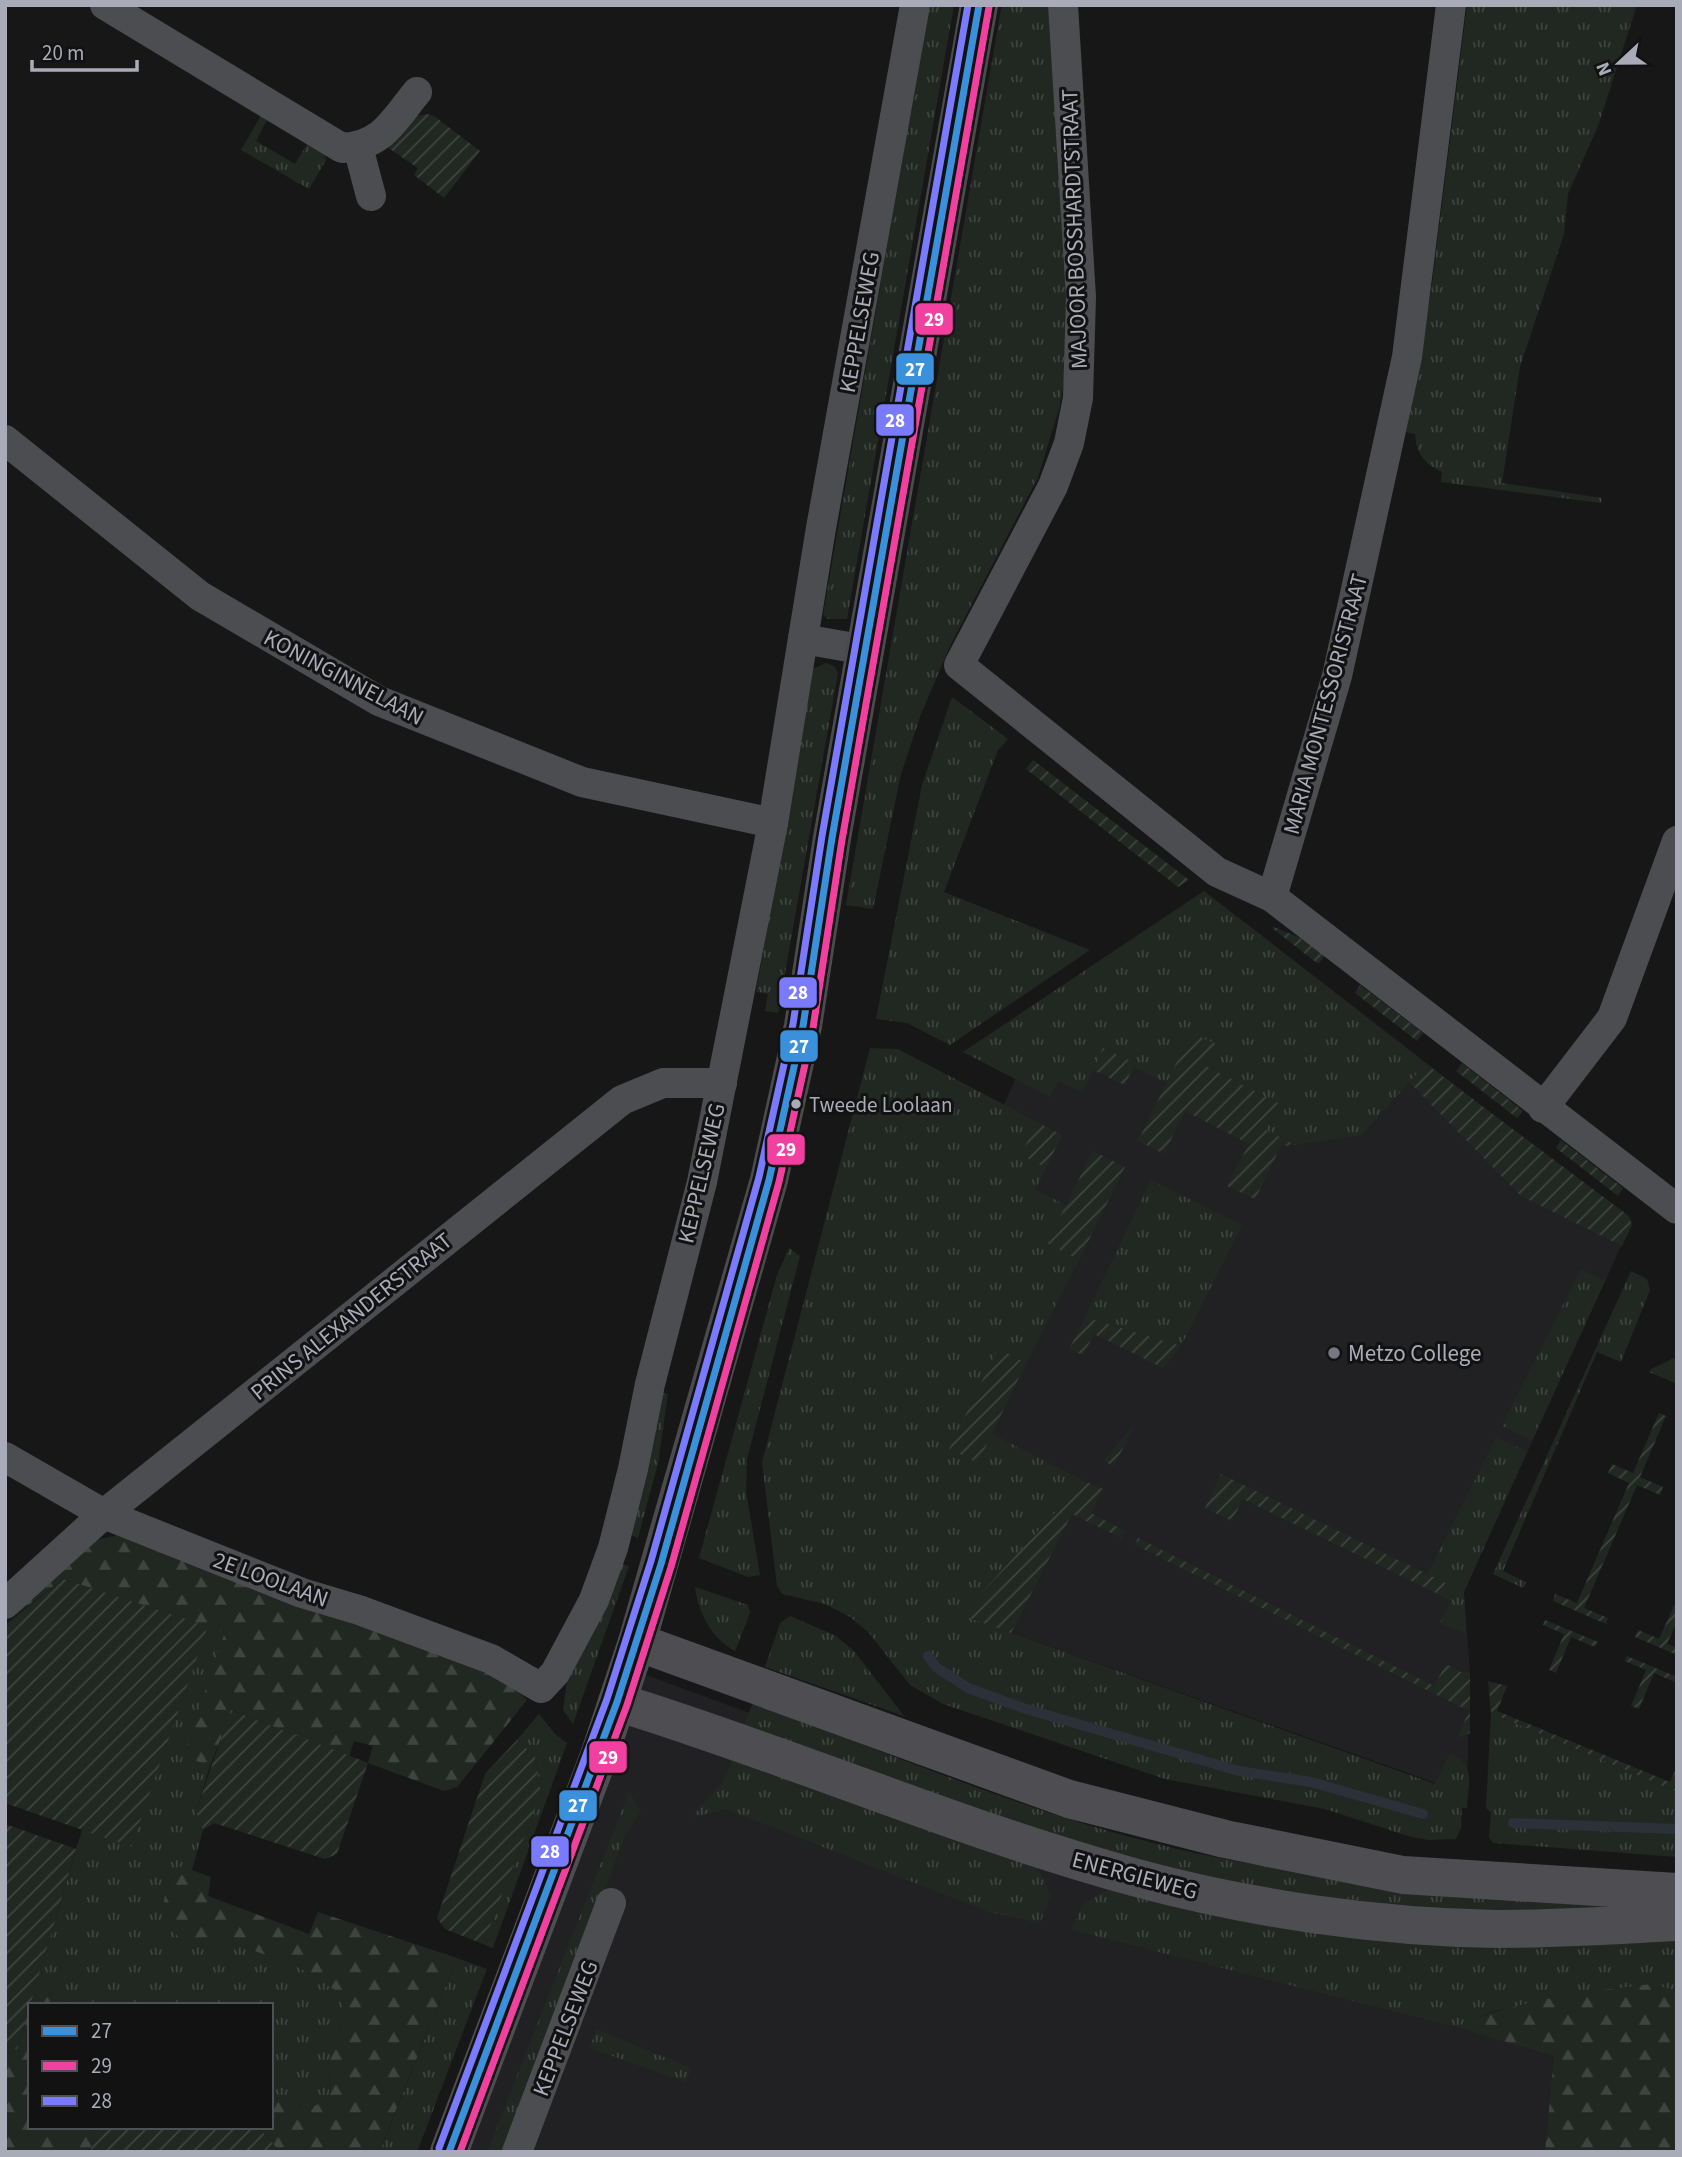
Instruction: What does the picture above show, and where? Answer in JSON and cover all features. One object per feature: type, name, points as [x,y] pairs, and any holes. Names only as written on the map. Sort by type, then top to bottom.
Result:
[{"type":"main road","points":[[449,2152],[637,1642],[772,1167],[803,1026],[979,5]]},
{"type":"main road","points":[[637,1642],[1069,1799],[1167,1825],[1311,1858],[1403,1875],[1677,1892]]},
{"type":"main road","name":"ENERGIEWEG","points":[[617,1702],[719,1733],[1080,1861],[1206,1894],[1310,1913],[1425,1925],[1563,1928],[1677,1922]]},
{"type":"street","points":[[105,5],[342,148],[358,147],[380,137],[416,92]]},
{"type":"street","name":"KEPPELSEWEG","points":[[541,1688],[555,1673],[594,1600],[612,1548],[634,1469],[650,1384],[702,1182],[773,823],[915,5]]},
{"type":"street","name":"MAJOOR BOSSHARDTSTRAAT","points":[[1063,5],[1081,298],[1078,398],[1069,443],[1052,486],[959,666],[1217,872],[1272,897]]},
{"type":"street","name":"MARIA MONTESSORISTRAAT","points":[[1272,897],[1337,676],[1407,357],[1451,5]]},
{"type":"street","points":[[358,147],[371,196]]},
{"type":"street","name":"KONINGINNELAAN","points":[[5,440],[200,596],[379,701],[582,782],[773,823]]},
{"type":"street","points":[[803,639],[866,650]]},
{"type":"street","points":[[1543,1108],[1612,1018],[1677,841]]},
{"type":"street","points":[[1272,897],[1677,1209]]},
{"type":"street","name":"PRINS ALEXANDERSTRAAT","points":[[5,1604],[104,1514],[622,1100],[663,1083],[722,1083]]},
{"type":"street","name":"2E LOOLAAN","points":[[5,1457],[104,1514],[302,1593],[359,1610],[491,1659],[541,1688]]},
{"type":"street","name":"KEPPELSEWEG","points":[[517,2152],[611,1903]]},
{"type":"shaded area","name":"Metzo College","points":[[1238,917],[1632,1222],[1464,1592],[1470,1672],[1467,1794],[961,1615],[873,1393],[1030,1047]]},
{"type":"shaded area","points":[[638,1672],[1063,1828],[1242,1875],[1677,1907],[1677,2152],[447,2152]]},
{"type":"green space","points":[[929,5],[954,5],[847,619],[828,619],[823,615]]},
{"type":"green space","points":[[1005,5],[1048,5],[1066,284],[1066,372],[1059,409],[1038,477],[950,646],[921,714],[901,774],[873,909],[846,905],[1001,9]]},
{"type":"green space","points":[[1467,5],[1637,5],[1598,126],[1568,194],[1564,234],[1520,367],[1502,483],[1602,498],[1601,503],[1441,482],[1442,472],[1422,458],[1415,434],[1406,432],[1431,292]]},
{"type":"green space","points":[[262,114],[268,118],[256,141],[295,164],[309,141],[324,150],[326,160],[309,189],[241,150]]},
{"type":"green space","points":[[427,114],[434,116],[480,151],[444,198],[414,175],[418,168],[387,147],[411,117]]},
{"type":"green space","points":[[826,663],[834,666],[838,673],[778,1013],[765,1011],[768,994],[756,992],[813,669]]},
{"type":"green space","points":[[952,697],[1008,739],[998,750],[944,892],[1090,950],[950,1045],[907,1023],[876,1019],[922,785]]},
{"type":"green space","points":[[1033,760],[1189,880],[1178,887],[1026,769]]},
{"type":"green space","points":[[1204,891],[1426,1064],[1361,1135],[1295,1145],[1266,1130],[1279,1104],[1206,1066],[1192,1033],[1167,1083],[1133,1067],[1135,1064],[1104,1048],[1082,1092],[1058,1081],[1050,1097],[963,1052]]},
{"type":"green space","points":[[1272,928],[1300,938],[1325,956],[1318,964]]},
{"type":"green space","points":[[1360,985],[1423,1033],[1417,1041],[1355,993]]},
{"type":"green space","points":[[1191,1033],[1216,1044],[1206,1066],[1280,1104],[1266,1130],[1295,1145],[1281,1146],[1255,1199],[1227,1186],[1249,1144],[1185,1111],[1164,1154],[1138,1141]]},
{"type":"green space","points":[[870,1048],[898,1049],[1037,1122],[1021,1155],[1046,1168],[1035,1190],[1066,1205],[1048,1243],[1079,1260],[1026,1363],[998,1349],[978,1463],[992,1434],[1084,1481],[961,1615],[1435,1784],[1450,1753],[1464,1764],[1469,1776],[1467,1808],[1462,1808],[1461,1828],[1456,1839],[1428,1840],[1408,1836],[1325,1809],[1165,1779],[943,1704],[910,1685],[869,1633],[850,1617],[825,1604],[782,1594],[777,1586],[762,1462]]},
{"type":"green space","points":[[1103,1048],[1135,1063],[1125,1085],[1093,1070]]},
{"type":"green space","points":[[1462,1063],[1523,1111],[1517,1118],[1456,1071]]},
{"type":"green space","points":[[1426,1064],[1629,1216],[1632,1225],[1622,1246],[1521,1196],[1409,1082]]},
{"type":"green space","points":[[1037,1122],[1062,1135],[1046,1168],[1021,1155]]},
{"type":"green space","points":[[1561,1140],[1623,1188],[1618,1196],[1556,1148]]},
{"type":"green space","points":[[1093,1151],[1125,1167],[1079,1260],[1047,1243]]},
{"type":"green space","points":[[1151,1180],[1242,1225],[1181,1346],[1085,1317]]},
{"type":"green space","points":[[789,1248],[800,1256],[747,1459],[746,1492],[760,1575],[748,1577],[699,1558],[777,1275]]},
{"type":"green space","points":[[1581,1269],[1605,1281],[1532,1440],[1502,1426]]},
{"type":"green space","points":[[1631,1271],[1647,1279],[1650,1290],[1621,1362],[1597,1352],[1503,1571],[1526,1582],[1523,1588],[1493,1574]]},
{"type":"green space","points":[[1085,1317],[1181,1346],[1163,1368],[1094,1334],[1083,1355],[1069,1349]]},
{"type":"green space","points":[[998,1348],[1026,1363],[978,1463],[949,1449]]},
{"type":"green space","points":[[1677,1357],[1677,1384],[1649,1372],[1651,1369]]},
{"type":"green space","points":[[659,1392],[668,1394],[658,1463],[638,1538],[631,1535]]},
{"type":"green space","points":[[1659,1413],[1666,1416],[1640,1477],[1663,1487],[1660,1495],[1637,1485],[1584,1608],[1608,1618],[1606,1624],[1553,1601],[1555,1594],[1577,1603],[1629,1483],[1608,1473],[1612,1464],[1633,1473]]},
{"type":"green space","points":[[1136,1423],[1114,1466],[1103,1461]]},
{"type":"green space","points":[[1496,1438],[1527,1451],[1464,1592],[1466,1633],[1440,1623],[1451,1601],[1446,1598],[1452,1586],[1427,1575]]},
{"type":"green space","points":[[1221,1474],[1452,1586],[1446,1598],[1243,1499],[1232,1521],[1205,1508]]},
{"type":"green space","points":[[1084,1481],[1103,1489],[1091,1513],[1125,1531],[1121,1538],[1072,1514],[1011,1633],[961,1615]]},
{"type":"green space","points":[[122,1534],[500,1675],[527,1700],[457,1787],[444,1791],[368,1763],[373,1746],[354,1741],[349,1757],[232,1710],[210,1766],[183,1756],[225,1632],[63,1579],[16,1615],[21,1602],[97,1540]]},
{"type":"green space","points":[[1138,1538],[1434,1686],[1446,1664],[1461,1672],[1470,1672],[1470,1733],[1457,1738],[1469,1711],[1135,1545]]},
{"type":"green space","points":[[621,1564],[629,1566],[573,1724],[563,1710],[568,1673]]},
{"type":"green space","points":[[63,1579],[208,1626],[131,1847],[5,1803],[5,1625]]},
{"type":"green space","points":[[695,1587],[748,1605],[750,1613],[735,1651],[719,1639],[708,1624]]},
{"type":"green space","points":[[1677,1599],[1677,1621],[1667,1644],[1677,1648],[1677,1655],[1635,1637],[1638,1630],[1659,1639]]},
{"type":"green space","points":[[790,1616],[836,1636],[854,1651],[904,1716],[765,1667],[780,1623]]},
{"type":"green space","points":[[1545,1620],[1598,1642],[1595,1647],[1571,1637],[1556,1673],[1549,1670],[1564,1634],[1543,1625]]},
{"type":"green space","points":[[208,1626],[225,1632],[184,1756],[210,1766],[196,1811],[203,1830],[192,1870],[180,1867],[168,1886],[164,1905],[166,1915],[169,1924],[183,1941],[228,1941],[300,1968],[338,1991],[345,2015],[330,2059],[329,2099],[310,2108],[273,2096],[273,2003],[68,2003],[36,1985],[82,1830],[131,1846]]},
{"type":"green space","points":[[1627,1656],[1677,1677],[1677,1683],[1654,1673],[1639,1709],[1631,1706],[1646,1670],[1625,1661]]},
{"type":"green space","points":[[1488,1681],[1507,1686],[1497,1711],[1670,1782],[1677,1766],[1677,1792],[1491,1713]]},
{"type":"green space","points":[[753,1702],[1001,1796],[1153,1843],[1208,1856],[1321,1874],[1605,1900],[1604,1916],[1503,1918],[1179,1878],[743,1729]]},
{"type":"green space","points":[[231,1710],[368,1763],[337,1854],[325,1859],[214,1823],[203,1830],[196,1811]]},
{"type":"green space","points":[[1491,1713],[1677,1792],[1677,1857],[1493,1843],[1489,1837],[1491,1813],[1486,1808]]},
{"type":"green space","points":[[539,1714],[556,1735],[567,1743],[493,1948],[483,1944],[541,1794],[535,1756],[517,1740]]},
{"type":"green space","points":[[517,1740],[535,1756],[541,1794],[483,1944],[445,1929],[437,1918],[485,1774]]},
{"type":"green space","points":[[738,1749],[1031,1855],[1051,1895],[1040,1923],[989,1912],[726,1809],[694,1817],[698,1809],[721,1785]]},
{"type":"green space","points":[[629,1792],[641,1811],[626,1833],[505,2152],[487,2152]]},
{"type":"green space","points":[[5,1824],[76,1849],[31,2003],[28,2003],[28,2013],[17,2050],[5,2046]]},
{"type":"green space","points":[[181,1866],[211,1877],[208,1896],[309,1934],[318,1912],[457,1958],[382,2145],[384,2152],[280,2152],[262,2131],[256,2129],[273,2129],[273,2096],[310,2108],[329,2099],[330,2059],[345,2015],[338,1992],[300,1968],[228,1941],[183,1941],[165,1914],[165,1895],[173,1876]]},
{"type":"green space","points":[[1120,1882],[1677,1931],[1677,1991],[1651,1984],[1494,2010],[1457,2027],[1072,1930],[1082,1905]]},
{"type":"green space","points":[[457,1958],[487,1969],[417,2152],[384,2152],[382,2146]]},
{"type":"green space","points":[[1652,1984],[1677,1991],[1677,2152],[1545,2152],[1554,2056],[1457,2027],[1480,2017],[1528,2003]]},
{"type":"green space","points":[[36,1985],[68,2003],[31,2003]]},
{"type":"green space","points":[[28,2013],[28,2129],[96,2129],[90,2152],[5,2152],[5,2046],[17,2050]]},
{"type":"green space","points":[[596,2029],[691,2068],[686,2082],[590,2048]]},
{"type":"green space","points":[[96,2129],[256,2129],[262,2131],[280,2152],[90,2152]]},
{"type":"waterway","points":[[928,1656],[936,1667],[968,1688],[1023,1708],[1239,1771],[1311,1782],[1423,1814]]},
{"type":"waterway","points":[[1513,1823],[1677,1829]]},
{"type":"transit line","name":"28","points":[[439,2148],[607,1699],[651,1561],[759,1177],[793,1024],[822,836],[968,5]]},
{"type":"transit line","name":"27","points":[[449,2152],[617,1702],[661,1564],[769,1180],[803,1026],[832,838],[979,5]]},
{"type":"transit line","name":"29","points":[[460,2152],[627,1705],[671,1567],[779,1182],[813,1028],[842,840],[989,7]]},
{"type":"place","name":"Tweede Loolaan","points":[[796,1104]]},
{"type":"place","name":"Metzo College","points":[[1334,1353]]}]
